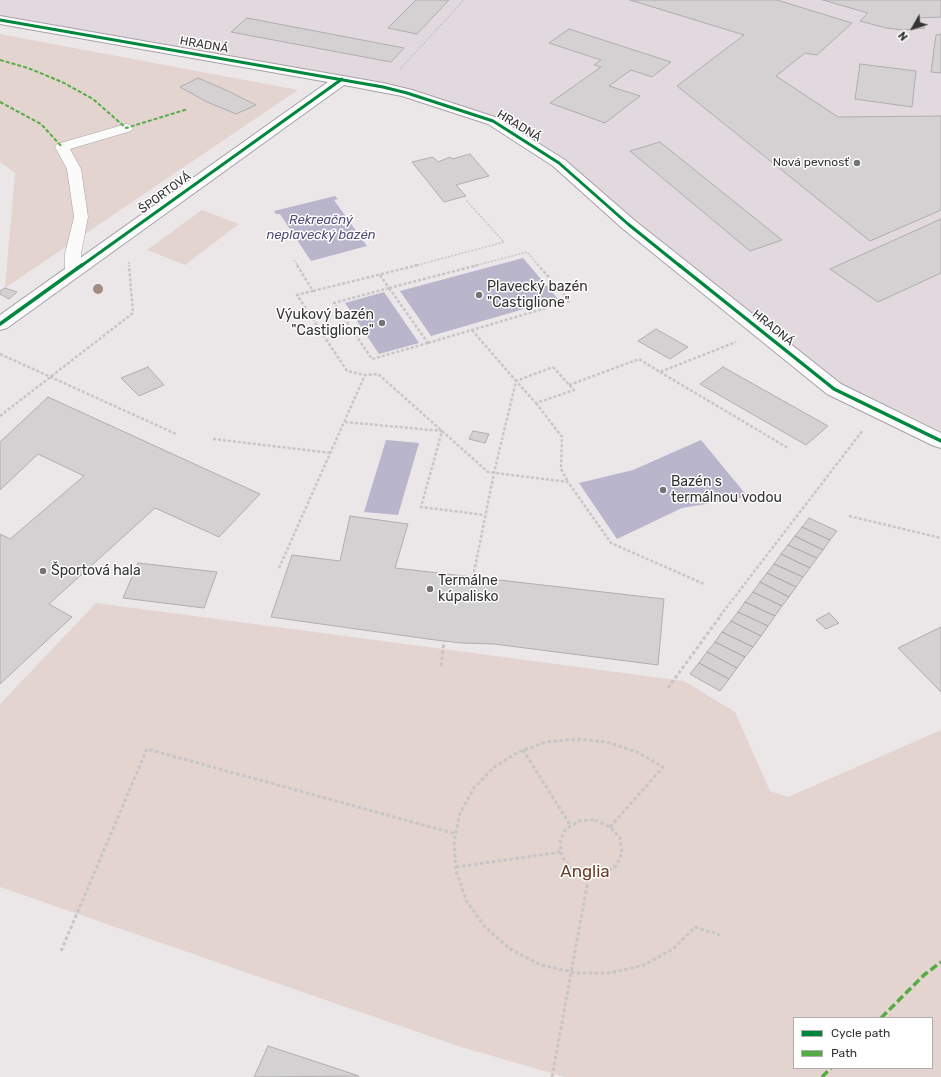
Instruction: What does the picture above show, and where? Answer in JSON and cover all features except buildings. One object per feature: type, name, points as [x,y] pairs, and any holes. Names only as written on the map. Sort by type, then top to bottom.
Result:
[{"type":"street","name":"HRADNÁ","points":[[0,20],[384,87],[407,92],[493,120],[560,163],[628,224],[834,390],[941,441]]},
{"type":"street","name":"ŠPORTOVÁ","points":[[0,324],[342,79]]},
{"type":"lane","points":[[74,271],[73,254],[82,217],[74,169],[62,147],[126,128]]},
{"type":"path","points":[[384,87],[464,0]]},
{"type":"path","points":[[466,200],[504,242],[380,275],[297,295],[347,371],[365,375],[378,374],[488,472],[568,482]]},
{"type":"path","points":[[526,252],[570,301],[472,330],[372,359],[334,303],[526,252]]},
{"type":"path","points":[[0,416],[133,313],[128,257]]},
{"type":"path","points":[[294,260],[313,291]]},
{"type":"path","points":[[380,275],[428,343]]},
{"type":"path","points":[[472,330],[536,403],[562,437],[561,469],[568,482],[611,543],[704,584]]},
{"type":"path","points":[[660,372],[735,342]]},
{"type":"path","points":[[0,354],[176,434]]},
{"type":"path","points":[[569,385],[639,359],[788,448]]},
{"type":"path","points":[[516,381],[553,367],[574,390],[536,403]]},
{"type":"path","points":[[279,568],[365,375]]},
{"type":"path","points":[[473,577],[494,473],[516,381]]},
{"type":"path","points":[[345,422],[442,431]]},
{"type":"path","points":[[668,688],[732,600],[865,427]]},
{"type":"path","points":[[442,431],[421,507],[486,515]]},
{"type":"path","points":[[213,439],[331,452]]},
{"type":"path","points":[[849,516],[941,538]]},
{"type":"path","points":[[441,666],[444,641]]},
{"type":"path","points":[[610,827],[664,767],[637,752],[607,742],[577,739],[546,742],[523,750],[494,767],[474,788],[460,813],[454,841],[456,868],[466,900],[484,926],[510,949],[541,965],[572,972],[611,973],[644,965],[673,949],[695,927],[720,935]]},
{"type":"path","points":[[61,951],[148,749],[456,834]]},
{"type":"path","points":[[523,750],[572,826]]},
{"type":"path","points":[[595,820],[610,827],[620,838],[622,853],[616,866],[603,874],[589,875],[571,869],[562,856],[560,841],[566,829],[572,826],[579,821],[595,820]]},
{"type":"path","points":[[456,868],[561,852]]},
{"type":"path","points":[[552,1077],[589,875]]},
{"type":"shaded area","points":[[0,0],[941,0],[941,441],[834,389],[559,163],[493,121],[407,93],[0,20]]},
{"type":"green space","points":[[0,34],[298,90],[5,288],[15,173],[0,162]]},
{"type":"green space","points":[[202,210],[239,224],[185,265],[147,250]]},
{"type":"green space","name":"Anglia","points":[[96,603],[684,681],[735,712],[770,791],[788,797],[941,730],[941,1077],[565,1077],[458,1046],[0,887],[0,704]]},
{"type":"water","name":"Rekreačný neplavecký bazén","points":[[335,196],[338,199],[334,200],[367,246],[311,261],[280,214],[276,214],[274,211]]},
{"type":"water","name":"Plavecký bazén \"Castiglione\"","points":[[523,258],[558,299],[431,336],[400,291]]},
{"type":"water","name":"Výukový bazén \"Castiglione\"","points":[[384,292],[419,343],[379,354],[345,303]]},
{"type":"water","points":[[386,440],[419,443],[398,515],[364,512]]},
{"type":"water","name":"Bazén s termálnou vodou","points":[[701,440],[748,497],[682,508],[617,539],[579,483],[633,470]]},
{"type":"marked path","points":[[0,60],[28,68],[62,82],[93,99],[126,128],[188,109]]},
{"type":"marked path","points":[[0,102],[41,124],[62,147]]},
{"type":"marked path","points":[[882,1017],[924,975],[941,962]]},
{"type":"marked path","points":[[822,1077],[830,1069]]},
{"type":"cycle path","points":[[0,20],[383,87],[407,93],[493,121],[559,163],[628,224],[834,389],[941,441]]},
{"type":"cycle path","points":[[0,324],[342,79]]},
{"type":"place","name":"Nová pevnosť","points":[[857,163]]},
{"type":"place","name":"Plavecký bazén \"Castiglione\"","points":[[479,295]]},
{"type":"place","name":"Výukový bazén \"Castiglione\"","points":[[382,323]]},
{"type":"place","name":"Bazén s termálnou vodou","points":[[663,490]]},
{"type":"place","name":"Športová hala","points":[[43,571]]},
{"type":"place","name":"Termálne kúpalisko","points":[[430,589]]}]
